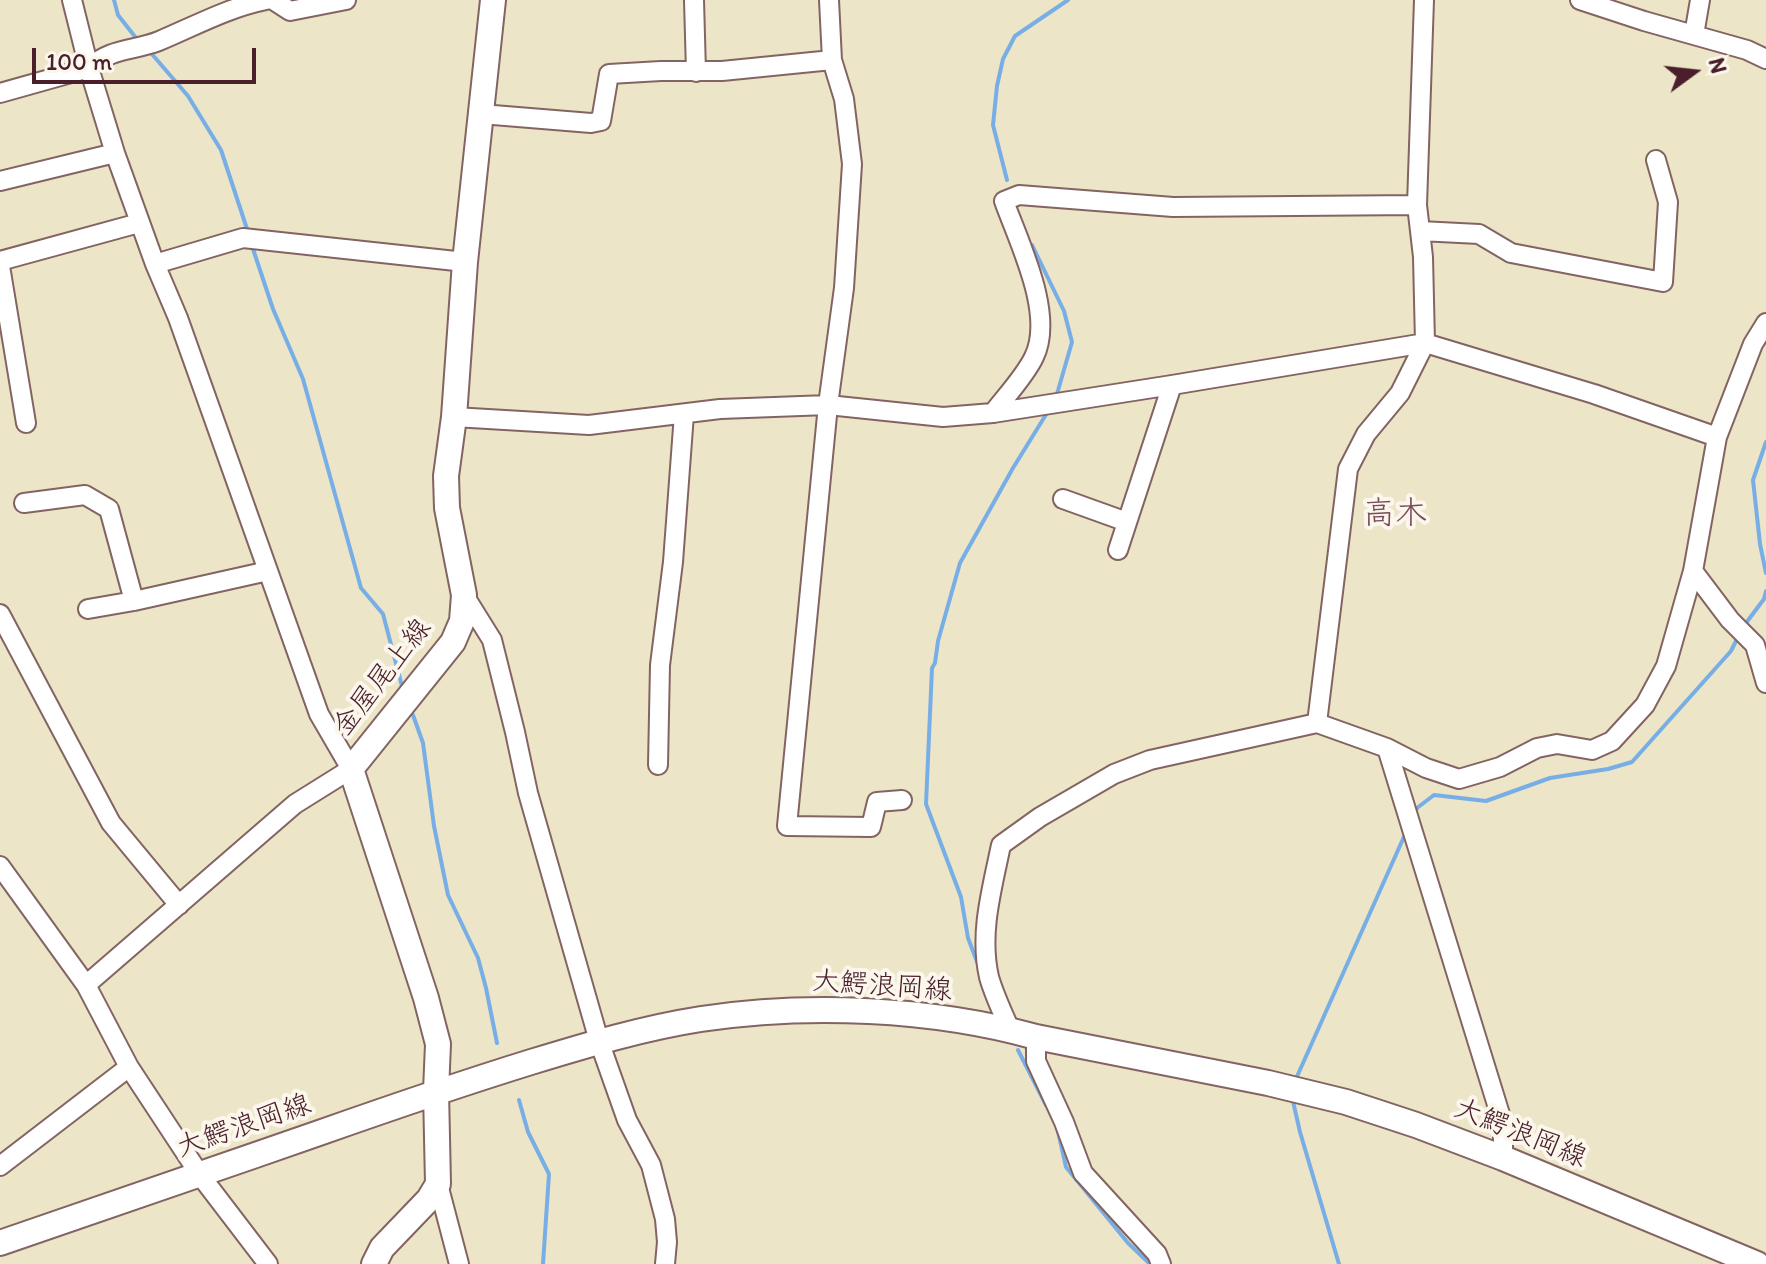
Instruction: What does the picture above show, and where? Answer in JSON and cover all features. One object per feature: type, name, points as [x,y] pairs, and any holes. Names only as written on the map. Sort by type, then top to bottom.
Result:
[{"type":"main road","name":"金屋尾上線","points":[[438,1184],[438,1044],[426,998],[351,769],[453,642],[462,621],[464,595],[447,508],[446,476],[493,0]]},
{"type":"main road","name":"大鰐浪岡線","points":[[0,1243],[436,1091],[599,1041],[699,1020],[806,1010],[875,1011],[1010,1030],[1346,1102],[1503,1158],[1757,1264]]},
{"type":"main road","points":[[374,1264],[382,1248],[429,1199],[438,1184]]},
{"type":"street","points":[[72,0],[89,68],[139,223],[178,318],[319,714],[351,769],[295,804],[86,985]]},
{"type":"street","points":[[0,93],[89,68],[100,57],[156,43],[241,5],[266,0]]},
{"type":"street","points":[[273,0],[290,11],[346,0]]},
{"type":"street","points":[[694,0],[696,72]]},
{"type":"street","points":[[829,0],[832,60],[844,99],[852,164],[844,288],[828,405],[787,826],[871,827],[877,802],[902,800]]},
{"type":"street","points":[[1317,723],[1348,469],[1366,434],[1400,393],[1425,343],[1417,205],[1424,0]]},
{"type":"street","points":[[1580,0],[1747,50],[1766,59]]},
{"type":"street","points":[[1694,35],[1700,0]]},
{"type":"street","points":[[481,114],[591,123],[601,121],[609,74],[722,71],[832,60]]},
{"type":"street","points":[[0,181],[115,153]]},
{"type":"street","points":[[1420,231],[1479,234],[1511,253],[1663,282],[1668,202],[1656,160]]},
{"type":"street","points":[[993,413],[1034,358],[1041,337],[1039,300],[1004,201],[1019,195],[1173,207],[1417,205]]},
{"type":"street","points":[[26,423],[0,264],[139,223]]},
{"type":"street","points":[[155,264],[250,239],[465,262]]},
{"type":"street","points":[[1010,1030],[990,979],[984,948],[1001,845],[1040,817],[1114,774],[1150,760],[1317,723],[1387,748],[1426,768],[1459,779],[1500,767],[1537,748],[1557,744],[1592,750],[1612,741],[1645,705],[1666,666],[1693,571],[1717,437],[1753,344],[1766,323]]},
{"type":"street","points":[[454,417],[589,425],[720,409],[828,405],[943,417],[993,413],[1425,343],[1594,394],[1717,437]]},
{"type":"street","points":[[1118,550],[1172,385]]},
{"type":"street","points":[[658,765],[660,665],[673,562],[684,414]]},
{"type":"street","points":[[24,503],[85,495],[109,509],[134,601]]},
{"type":"street","points":[[1063,499],[1127,522]]},
{"type":"street","points":[[88,609],[268,571]]},
{"type":"street","points":[[1693,571],[1730,620],[1755,645],[1766,683]]},
{"type":"street","points":[[464,595],[492,640],[528,793],[599,1041],[627,1120],[651,1165],[665,1219],[665,1264]]},
{"type":"street","points":[[0,614],[111,823],[179,905]]},
{"type":"street","points":[[1387,748],[1503,1124],[1503,1158]]},
{"type":"street","points":[[0,866],[86,985],[129,1067],[200,1175],[268,1264]]},
{"type":"street","points":[[1036,1037],[1036,1061],[1083,1173],[1157,1254],[1161,1264]]},
{"type":"street","points":[[0,1166],[129,1067]]},
{"type":"street","points":[[438,1184],[459,1264]]},
{"type":"waterway","points":[[114,0],[118,15],[136,38]]},
{"type":"waterway","points":[[1007,180],[993,125],[1003,59],[1015,36],[1068,0]]},
{"type":"waterway","points":[[151,53],[188,96],[221,150],[249,235]]},
{"type":"waterway","points":[[251,243],[273,309],[303,379],[361,588],[383,614],[403,690]]},
{"type":"waterway","points":[[1032,245],[1064,311],[1072,342],[1057,394]]},
{"type":"waterway","points":[[979,967],[968,938],[961,897],[926,804],[932,668],[960,563],[1047,413]]},
{"type":"waterway","points":[[1766,442],[1753,480],[1766,573]]},
{"type":"waterway","points":[[1743,627],[1764,599],[1766,591]]},
{"type":"waterway","points":[[1414,815],[1417,808],[1434,795],[1486,801],[1550,778],[1632,762],[1731,651],[1739,635]]},
{"type":"waterway","points":[[413,715],[423,743],[434,826],[448,895],[478,958],[497,1043]]},
{"type":"waterway","points":[[1295,1081],[1407,830]]},
{"type":"waterway","points":[[1018,1050],[1046,1105]]},
{"type":"waterway","points":[[1292,1097],[1339,1264]]},
{"type":"waterway","points":[[519,1100],[528,1132],[549,1174],[543,1264]]},
{"type":"waterway","points":[[1057,1127],[1066,1167],[1128,1243],[1150,1264]]},
{"type":"district","name":"高木","points":[[1395,515]]}]
